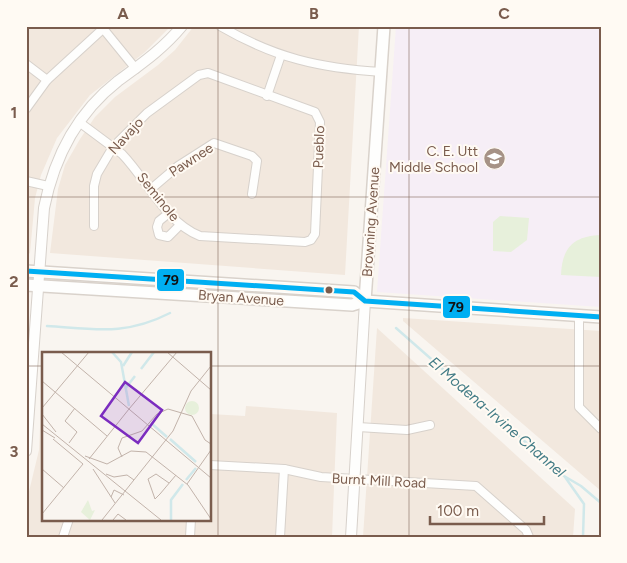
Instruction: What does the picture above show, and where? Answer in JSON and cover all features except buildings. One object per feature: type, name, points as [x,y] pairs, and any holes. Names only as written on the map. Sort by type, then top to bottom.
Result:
[{"type":"main road","name":"Browning Avenue","points":[[365,301],[384,26]]},
{"type":"main road","name":"Bryan Avenue","points":[[26,271],[354,292],[365,301]]},
{"type":"main road","name":"Bryan Avenue","points":[[26,285],[352,305],[365,301],[601,317]]},
{"type":"street","points":[[26,451],[44,208],[48,186],[59,156],[79,122],[102,95],[151,59],[182,26]]},
{"type":"street","points":[[220,26],[281,55],[328,68],[382,72]]},
{"type":"street","points":[[26,109],[47,80],[103,27],[136,69]]},
{"type":"street","points":[[267,96],[281,55]]},
{"type":"street","points":[[26,64],[47,80]]},
{"type":"street","name":"Pueblo","points":[[204,73],[315,112],[319,117],[315,234],[311,240]]},
{"type":"street","name":"Navajo","points":[[94,226],[92,192],[97,174],[113,147],[147,113],[204,73]]},
{"type":"street","name":"Seminole","points":[[79,122],[113,147],[130,163],[180,225],[200,236],[305,242],[311,240]]},
{"type":"street","name":"Pawnee","points":[[151,189],[178,166],[214,143],[252,156],[257,161],[252,194]]},
{"type":"street","points":[[26,181],[48,186]]},
{"type":"street","points":[[169,213],[157,227],[159,235],[168,237],[180,225]]},
{"type":"street","name":"Browning Avenue","points":[[351,537],[365,301]]},
{"type":"street","points":[[579,315],[579,407],[601,429]]},
{"type":"street","points":[[358,427],[407,430],[430,425]]},
{"type":"street","name":"Burnt Mill Road","points":[[211,465],[284,469],[322,477],[476,486],[526,530],[529,537]]},
{"type":"street","points":[[280,537],[284,469]]},
{"type":"street","points":[[63,537],[69,520]]},
{"type":"street","points":[[190,537],[191,520]]},
{"type":"shaded area","points":[[26,26],[171,26],[145,52],[90,95],[57,138],[41,175],[35,198],[30,253],[26,256]]},
{"type":"shaded area","points":[[194,26],[359,26],[345,275],[50,253],[58,189],[65,165],[80,139],[95,117],[115,97],[175,50]]},
{"type":"shaded area","name":"C. E. Utt Middle School","points":[[396,26],[601,26],[601,307],[377,292]]},
{"type":"shaded area","points":[[403,318],[601,331],[601,491],[403,321]]},
{"type":"shaded area","points":[[377,328],[575,509],[573,537],[363,537]]},
{"type":"shaded area","points":[[42,405],[42,520],[211,520],[211,414],[245,416],[246,406],[337,413],[332,537],[26,537],[26,504],[39,450]]},
{"type":"green space","points":[[500,216],[529,218],[527,240],[511,252],[493,251],[493,222]]},
{"type":"green space","points":[[601,235],[601,277],[561,275],[564,258],[571,245],[583,238]]},
{"type":"waterway","name":"El Modena-Irvine Channel","points":[[47,326],[95,329],[124,328],[139,325],[170,313]]},
{"type":"waterway","name":"El Modena-Irvine Channel","points":[[396,328],[564,476],[581,486],[601,503]]},
{"type":"waterway","points":[[565,477],[584,504],[583,537]]},
{"type":"transit line","name":"79","points":[[26,271],[354,292],[365,301],[601,317]]},
{"type":"place","name":"C. E. Utt Middle School","points":[[494,159]]}]
